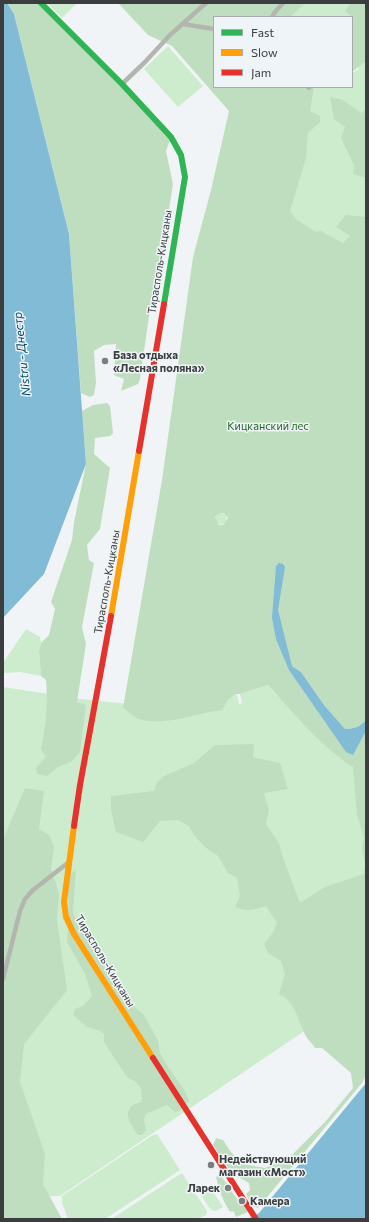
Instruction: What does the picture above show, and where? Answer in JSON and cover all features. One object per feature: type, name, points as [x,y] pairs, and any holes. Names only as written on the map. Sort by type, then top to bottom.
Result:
[{"type":"street","name":"Тирасполь-Кицканы","points":[[41,3],[122,84],[171,137],[181,155],[185,177],[111,618],[80,785],[64,908],[70,928],[256,1219]]},
{"type":"street","points":[[122,84],[170,35],[206,3]]},
{"type":"street","points":[[273,16],[283,3]]},
{"type":"street","points":[[183,24],[213,28]]},
{"type":"street","points":[[3,979],[20,911],[25,899],[33,890],[69,862]]},
{"type":"green space","points":[[7,3],[41,3],[171,137],[166,151],[173,184],[157,286],[149,316],[140,379],[138,384],[121,391],[124,379],[114,375],[116,344],[104,345],[94,351],[96,383],[94,395],[90,397],[81,393],[69,234],[14,14]]},
{"type":"green space","points":[[47,3],[77,3],[62,18]]},
{"type":"green space","name":"Кицканский лес","points":[[118,3],[305,3],[291,16],[213,16],[213,88],[314,88],[310,111],[320,116],[320,122],[308,133],[306,158],[290,212],[297,220],[316,232],[321,231],[343,243],[350,236],[336,227],[346,215],[366,217],[366,720],[356,727],[345,729],[324,705],[301,672],[292,666],[354,754],[366,731],[366,1075],[362,1083],[258,1208],[252,1206],[246,1194],[250,1190],[249,1183],[240,1178],[234,1169],[228,1168],[213,1145],[216,1138],[223,1140],[231,1152],[243,1164],[265,1168],[292,1155],[325,1122],[353,1088],[351,1073],[322,1048],[315,1048],[307,1038],[293,1007],[285,997],[279,994],[285,974],[281,961],[268,953],[264,944],[272,934],[277,923],[266,906],[250,910],[243,910],[235,907],[240,896],[237,878],[228,873],[218,856],[205,847],[194,835],[189,826],[178,820],[160,821],[143,842],[116,832],[111,810],[111,796],[154,791],[157,782],[164,776],[194,763],[215,745],[254,744],[253,757],[280,763],[288,789],[264,793],[269,810],[266,824],[279,843],[284,861],[300,903],[325,887],[364,874],[365,863],[362,849],[364,837],[357,815],[353,767],[341,759],[318,739],[268,685],[236,694],[228,700],[222,710],[180,719],[149,721],[138,719],[123,708],[162,480],[193,257],[211,190],[229,111],[172,46],[148,35]],"holes":[[[223,513],[228,518],[223,525],[219,525],[215,517]]]},
{"type":"green space","points":[[297,3],[366,3],[366,251],[359,261],[286,218],[310,88],[353,88],[353,72],[359,69],[353,60],[353,16],[286,16]]},
{"type":"green space","points":[[351,3],[366,3],[366,61],[353,71],[354,19],[353,16],[351,16],[345,11]]},
{"type":"green space","points":[[168,46],[203,86],[178,107],[144,69]]},
{"type":"green space","points":[[330,97],[343,100],[361,113],[366,109],[366,178],[353,174],[354,165],[341,138],[345,127],[334,119]]},
{"type":"green space","points":[[107,403],[110,406],[113,433],[110,436],[95,438],[94,454],[110,468],[100,529],[87,545],[89,560],[94,563],[82,627],[86,644],[77,702],[86,705],[80,752],[71,762],[58,767],[47,776],[37,774],[36,768],[46,757],[41,749],[46,714],[46,680],[41,676],[39,651],[41,643],[49,635],[55,609],[51,602],[72,540],[74,522],[86,464],[82,411],[93,405]]},
{"type":"green space","points":[[221,513],[225,515],[227,519],[225,523],[221,525],[217,523],[215,519],[217,515]]},
{"type":"green space","points":[[26,629],[40,637],[41,643],[39,651],[41,676],[20,672],[3,673],[3,663]]},
{"type":"green space","points":[[289,670],[346,752],[366,731],[366,976],[316,1018],[303,1032],[60,1196],[16,1197],[3,1194],[3,687],[81,699],[206,712],[223,708],[228,700],[237,694],[239,704],[242,703],[240,694],[268,685],[277,695]]},
{"type":"green space","points":[[25,788],[44,791],[39,829],[50,836],[54,848],[51,868],[59,894],[57,920],[67,990],[24,1044],[20,1082],[45,1154],[43,1184],[62,1219],[3,1219],[3,840]]},
{"type":"green space","points":[[76,869],[73,912],[78,925],[117,989],[144,1015],[158,1041],[160,1053],[184,1090],[189,1101],[179,1111],[175,1112],[167,1105],[146,1114],[144,1120],[146,1130],[142,1135],[138,1135],[128,1117],[129,1109],[133,1105],[141,1102],[141,1088],[136,1082],[127,1077],[104,1042],[104,1034],[100,1031],[87,1027],[73,1015],[75,1009],[83,1006],[92,996],[85,974],[67,942],[69,914],[68,894],[71,874]]},
{"type":"green space","points":[[157,1134],[180,1170],[105,1219],[68,1219],[62,1203],[62,1196],[151,1136]]},
{"type":"green space","points":[[182,1173],[207,1211],[206,1215],[197,1219],[111,1219]]},
{"type":"green space","points":[[220,1175],[228,1185],[226,1187],[228,1190],[230,1189],[240,1203],[242,1202],[248,1212],[236,1217],[234,1212],[230,1212],[223,1200],[217,1182],[216,1177]]},
{"type":"green space","points":[[209,1186],[223,1207],[216,1211],[211,1210],[200,1194],[201,1190]]},
{"type":"water","name":"Nistru - Днестр","points":[[3,3],[7,3],[14,14],[69,234],[86,464],[44,574],[3,618]]},
{"type":"water","points":[[279,563],[283,564],[285,567],[278,610],[292,666],[301,672],[324,705],[345,729],[356,727],[366,720],[366,731],[353,755],[346,752],[289,670],[276,639],[272,618],[276,566]]},
{"type":"water","points":[[366,1083],[366,1219],[246,1219],[259,1213]]},
{"type":"traffic: fast","points":[[41,3],[122,84],[171,137],[181,155],[185,177],[164,304]]},
{"type":"traffic: slow","points":[[111,616],[139,451]]},
{"type":"traffic: slow","points":[[74,826],[64,902],[66,917],[74,934],[153,1058]]},
{"type":"traffic: jam","points":[[139,451],[164,304]]},
{"type":"traffic: jam","points":[[74,826],[80,785],[111,616]]},
{"type":"traffic: jam","points":[[153,1058],[256,1219]]},
{"type":"place","name":"База отдыха «Лесная поляна»","points":[[105,361]]},
{"type":"place","name":"Недействующий магазин «Мост»","points":[[211,1165]]},
{"type":"place","name":"Ларек","points":[[228,1188]]},
{"type":"place","name":"Камера","points":[[242,1201]]}]
